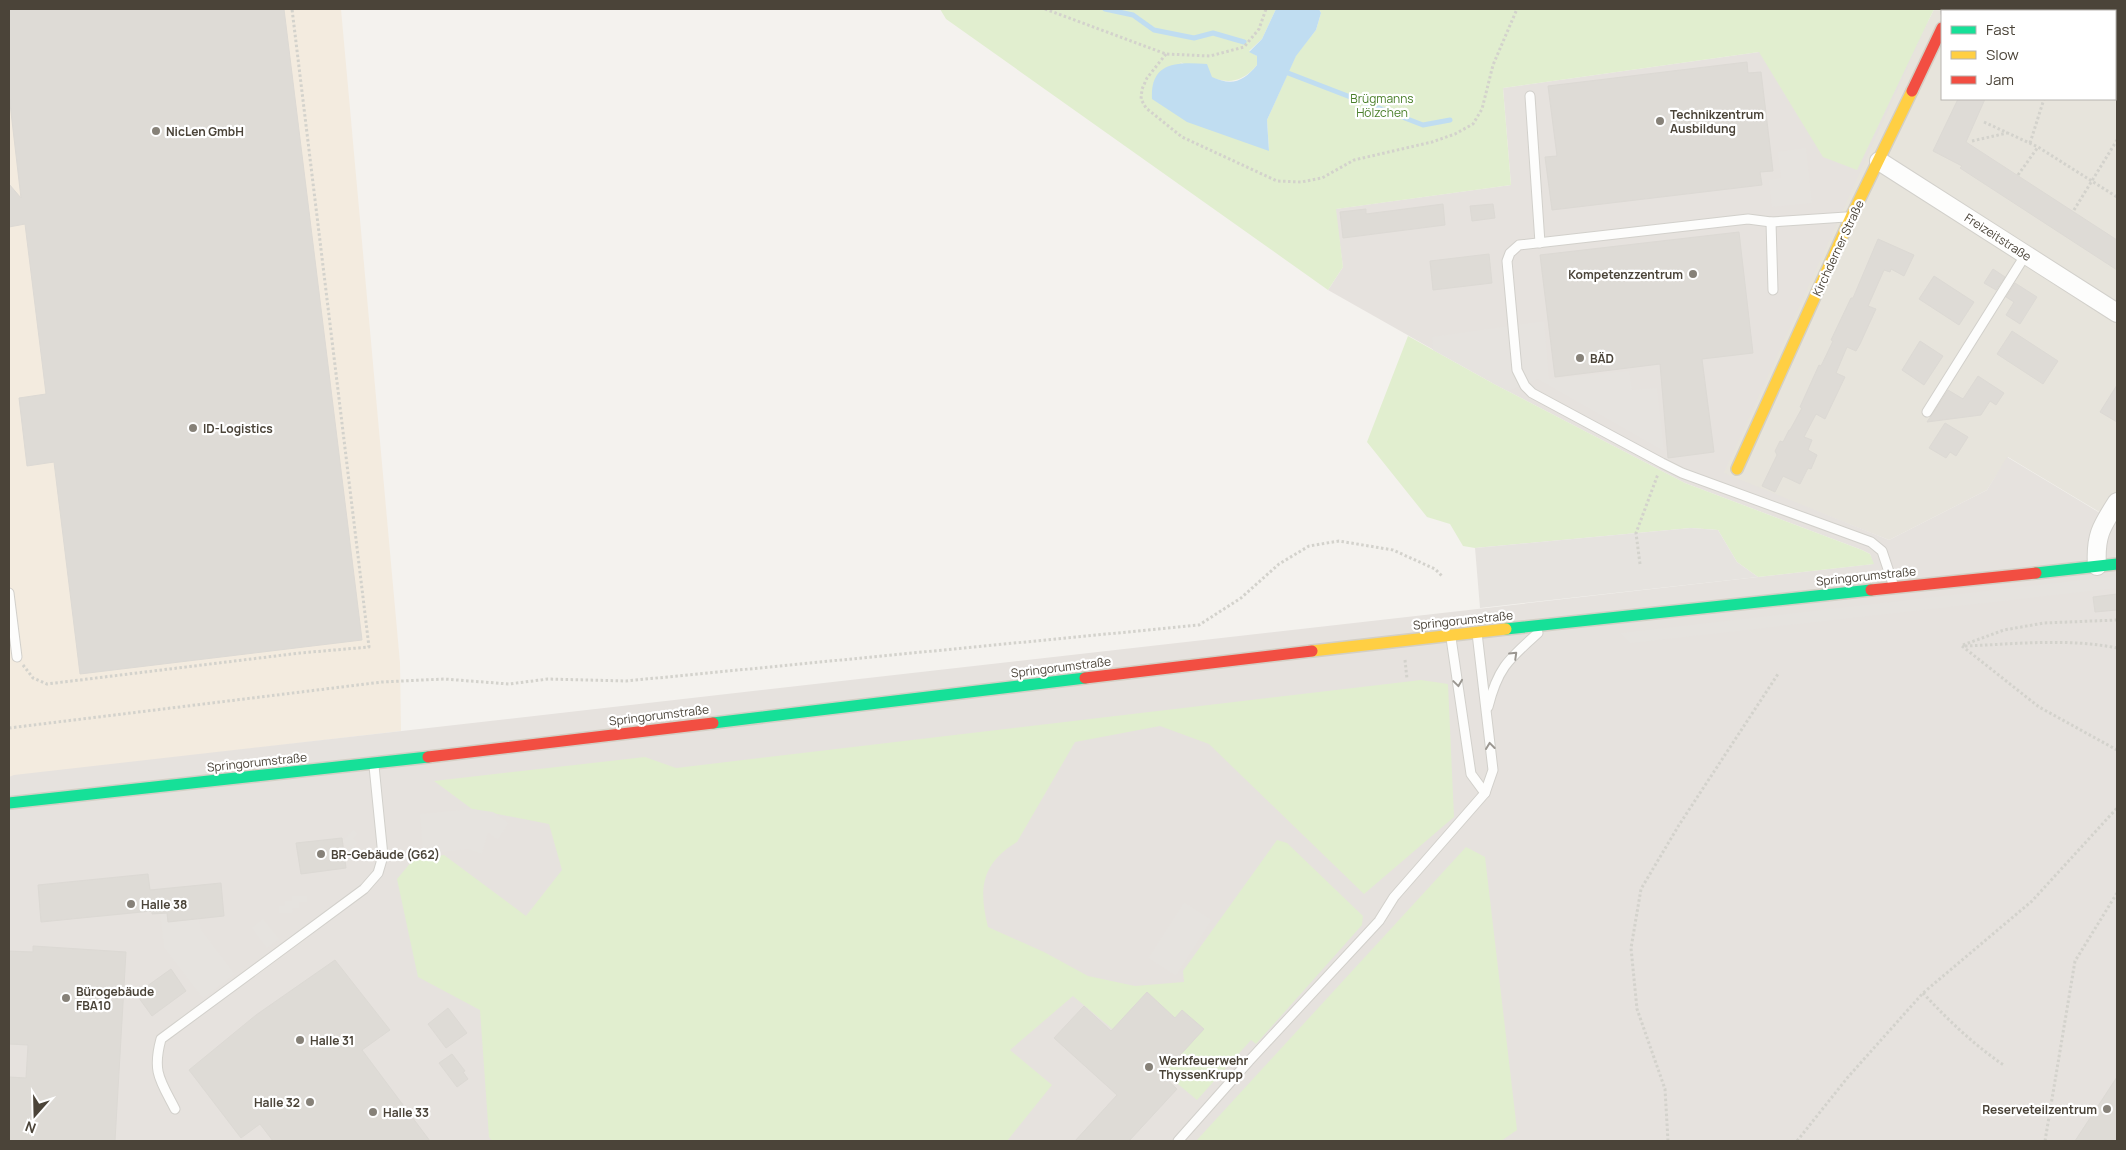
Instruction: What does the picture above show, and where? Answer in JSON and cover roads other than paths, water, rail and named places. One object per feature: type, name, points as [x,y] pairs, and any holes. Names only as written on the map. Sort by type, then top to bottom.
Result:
[{"type":"street","name":"Kirchderner Straße","points":[[1737,469],[1852,217],[1941,30]]},
{"type":"street","name":"Freizeitstraße","points":[[1879,161],[2117,313]]},
{"type":"street","points":[[2097,566],[2096,545],[2104,523],[2117,502]]},
{"type":"street","name":"Springorumstraße","points":[[9,803],[374,763],[1450,635],[2117,564]]},
{"type":"lane","points":[[1530,96],[1540,243]]},
{"type":"lane","points":[[1852,217],[1771,222],[1748,219],[1519,245],[1510,253],[1507,260],[1517,370],[1520,378],[1532,393],[1682,473],[1871,542],[1882,551],[1894,587]]},
{"type":"lane","points":[[1771,222],[1773,290]]},
{"type":"lane","points":[[1927,412],[2026,254]]},
{"type":"lane","points":[[9,592],[16,657]]},
{"type":"lane","points":[[1487,714],[1493,690],[1509,659],[1548,624]]},
{"type":"lane","points":[[1178,1141],[1249,1061],[1379,921],[1394,897],[1485,793],[1494,770],[1477,632]]},
{"type":"lane","points":[[1450,635],[1471,774],[1485,793]]},
{"type":"lane","points":[[174,1109],[159,1079],[156,1058],[161,1039],[364,889],[378,873],[383,856],[374,763]]},
{"type":"water","points":[[1276,9],[1319,9],[1321,13],[1316,30],[1296,56],[1267,120],[1269,151],[1187,122],[1152,99],[1156,77],[1168,66],[1176,64],[1207,64],[1212,77],[1219,80],[1231,82],[1242,79],[1257,65],[1257,56],[1249,52],[1262,39]]},
{"type":"waterway","points":[[1105,9],[1133,15],[1154,30],[1194,38],[1213,33],[1244,42]]},
{"type":"waterway","points":[[1288,73],[1423,125],[1450,120]]},
{"type":"place","name":"Technikzentrum Ausbildung","points":[[1660,121]]},
{"type":"place","name":"NicLen GmbH","points":[[156,131]]},
{"type":"place","name":"Kompetenzzentrum","points":[[1693,274]]},
{"type":"place","name":"BÄD","points":[[1580,358]]},
{"type":"place","name":"ID-Logistics","points":[[193,428]]},
{"type":"place","name":"BR-Gebäude (G62)","points":[[321,854]]},
{"type":"place","name":"Halle 38","points":[[131,904]]},
{"type":"place","name":"Bürogebäude FBA10","points":[[66,998]]},
{"type":"place","name":"Halle 31","points":[[300,1040]]},
{"type":"place","name":"Werkfeuerwehr ThyssenKrupp","points":[[1149,1067]]},
{"type":"place","name":"Halle 32","points":[[310,1102]]},
{"type":"place","name":"Reserveteilzentrum","points":[[2107,1109]]},
{"type":"place","name":"Halle 33","points":[[373,1112]]},
{"type":"park label","name":"Brügmanns Hölzchen","points":[[1382,105]]}]
